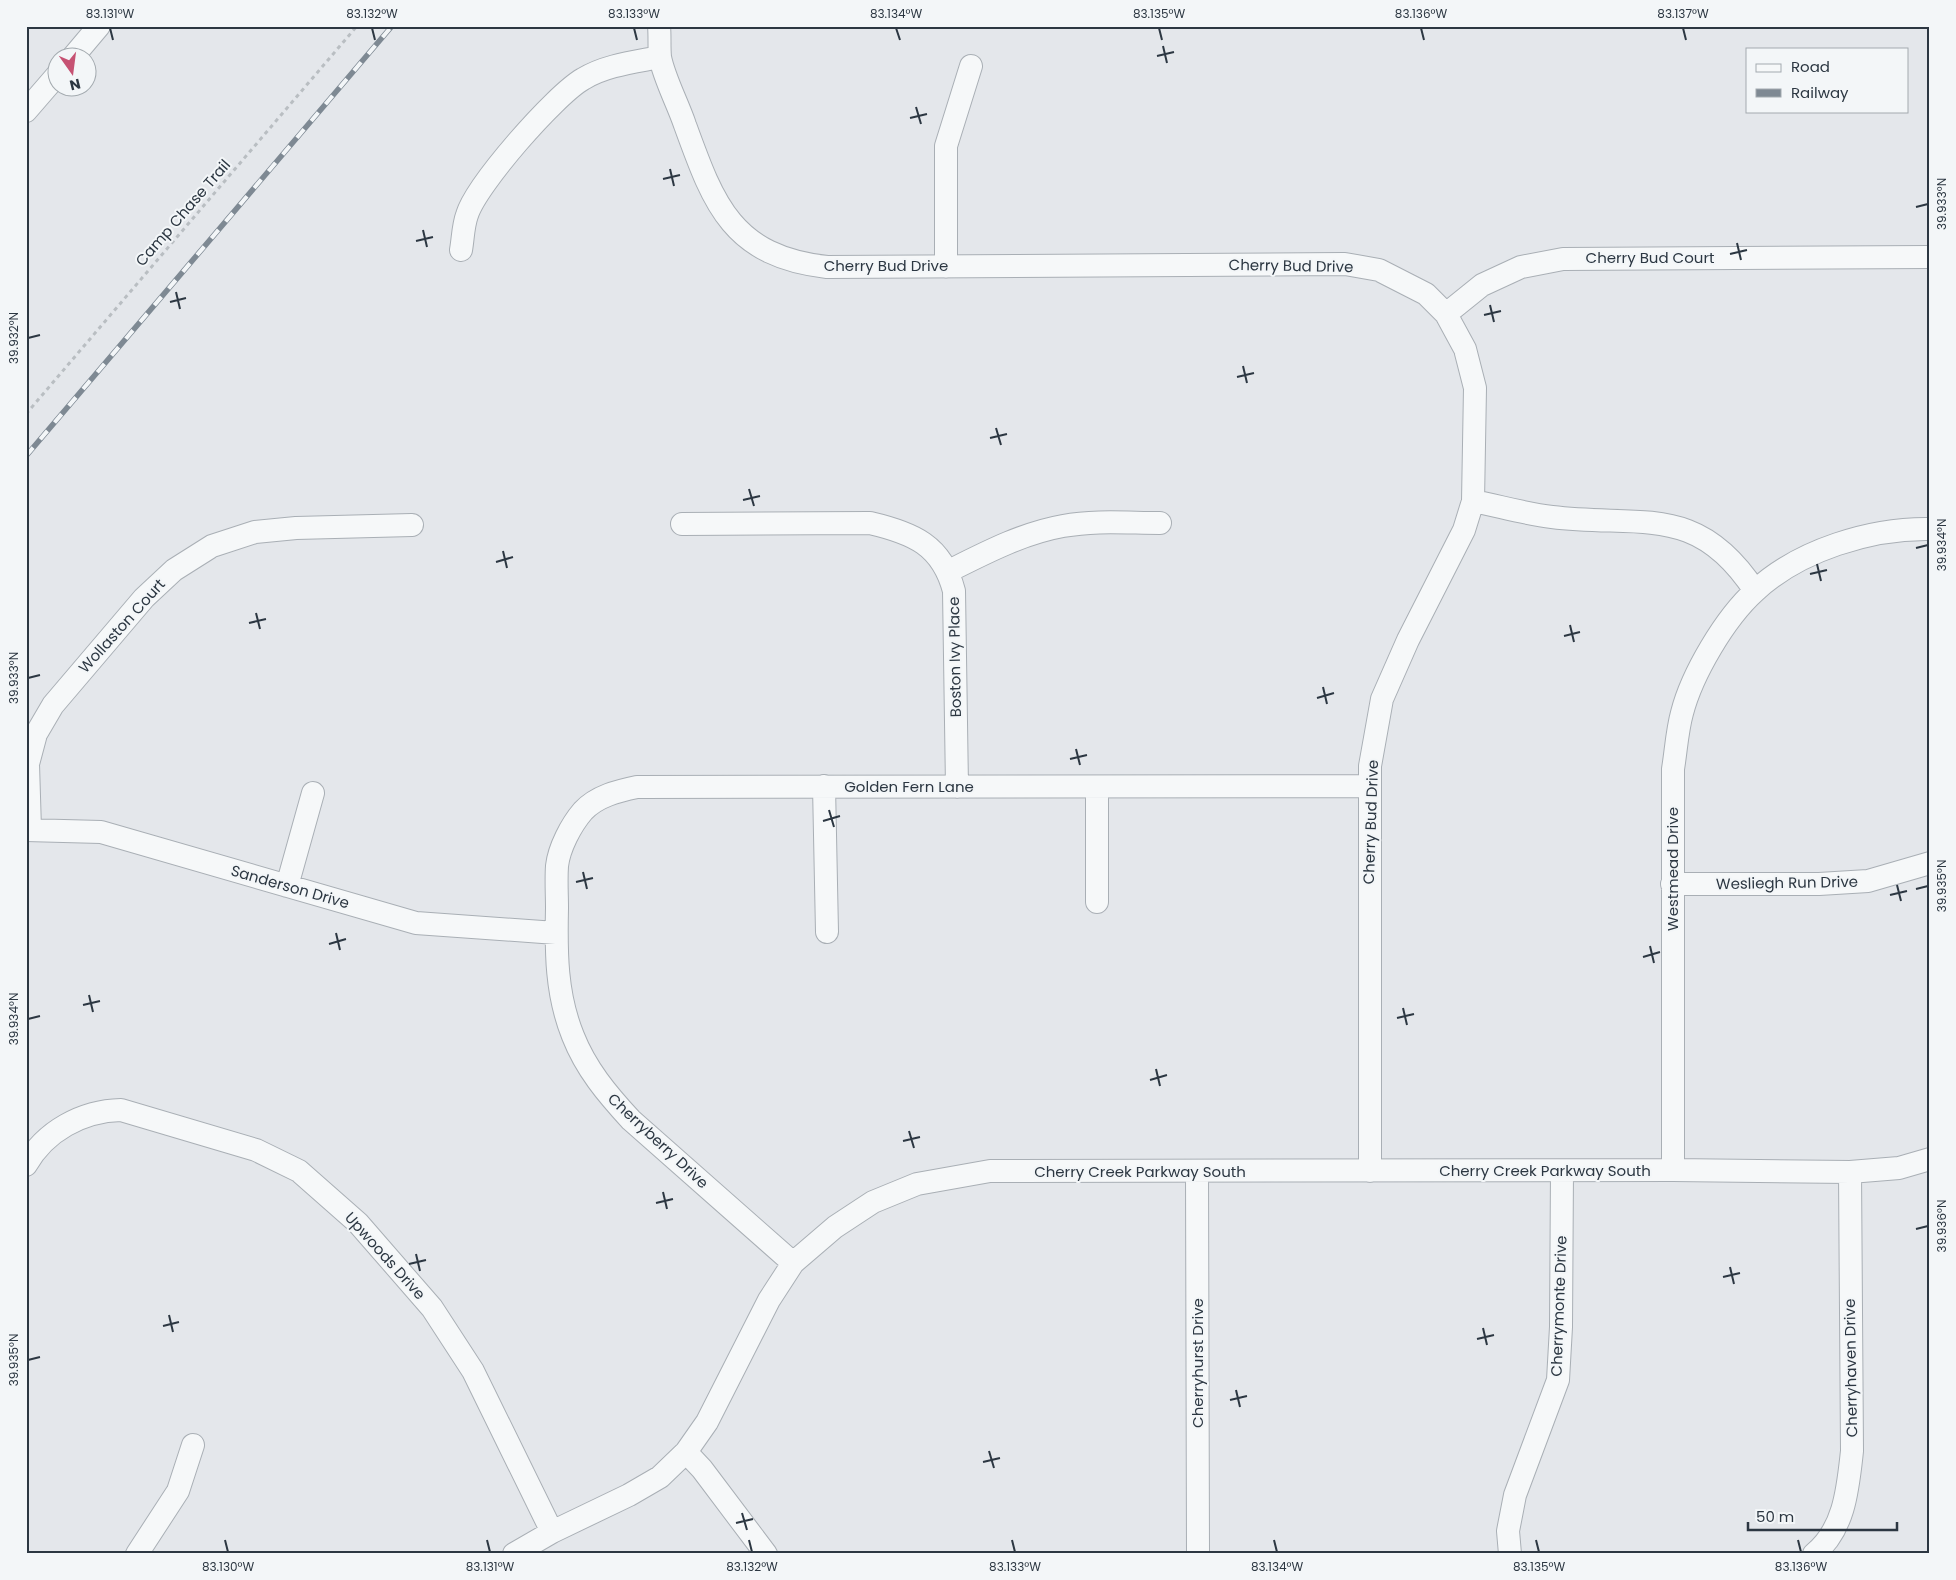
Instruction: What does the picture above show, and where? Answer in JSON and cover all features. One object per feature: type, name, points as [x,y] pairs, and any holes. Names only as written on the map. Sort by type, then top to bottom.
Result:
[{"type":"street","points":[[80,48],[98,26]]},
{"type":"street","name":"Cherry Bud Drive","points":[[660,26],[660,57],[707,185],[720,209],[755,244],[781,258],[827,267],[1345,264],[1379,270],[1400,279],[1426,294],[1446,314],[1465,349],[1475,388],[1473,501],[1464,530],[1408,640],[1382,699],[1370,766],[1370,1171]]},
{"type":"street","points":[[461,250],[467,215],[484,184],[553,103],[583,79],[611,67],[660,57]]},
{"type":"street","points":[[946,267],[946,146],[971,66]]},
{"type":"street","points":[[26,111],[48,86]]},
{"type":"street","name":"Cherry Bud Court","points":[[1446,314],[1482,285],[1521,267],[1563,259],[1930,256]]},
{"type":"street","points":[[1473,501],[1552,517],[1668,524],[1690,530],[1730,557],[1755,591]]},
{"type":"street","name":"Boston Ivy Place","points":[[682,524],[870,523],[897,529],[922,542],[940,557],[949,571],[954,591],[956,618],[956,787]]},
{"type":"street","points":[[949,571],[985,553],[1024,537],[1063,526],[1096,523],[1160,523]]},
{"type":"street","name":"Wollaston Court","points":[[28,829],[28,764],[36,734],[59,698],[144,598],[174,570],[212,546],[255,532],[296,528],[412,525]]},
{"type":"street","name":"Westmead Drive","points":[[1673,1170],[1673,769],[1682,713],[1697,672],[1724,628],[1755,591],[1786,569],[1825,549],[1864,536],[1905,528],[1930,528]]},
{"type":"street","points":[[824,786],[827,932]]},
{"type":"street","name":"Golden Fern Lane","points":[[556,934],[557,865],[569,833],[583,811],[608,794],[637,787],[1370,786]]},
{"type":"street","points":[[1097,787],[1097,902]]},
{"type":"street","points":[[287,886],[313,793]]},
{"type":"street","name":"Sanderson Drive","points":[[28,829],[101,832],[416,923],[556,934]]},
{"type":"street","name":"Wesliegh Run Drive","points":[[1672,884],[1820,884],[1868,881],[1930,863]]},
{"type":"street","name":"Cherryberry Drive","points":[[556,934],[556,965],[562,1003],[573,1036],[593,1074],[608,1096],[631,1120],[793,1263]]},
{"type":"street","name":"Upwoods Drive","points":[[26,1165],[53,1133],[76,1119],[107,1110],[121,1110],[256,1150],[299,1171],[358,1223],[432,1308],[473,1371],[552,1532]]},
{"type":"street","name":"Cherry Creek Parkway South","points":[[514,1554],[552,1532],[629,1495],[660,1477],[686,1452],[707,1422],[769,1300],[793,1263],[835,1227],[873,1202],[917,1184],[990,1171],[1673,1170],[1850,1172],[1899,1168],[1930,1159]]},
{"type":"street","name":"Cherrymonte Drive","points":[[1510,1554],[1508,1531],[1515,1495],[1558,1380],[1561,1327],[1562,1171]]},
{"type":"street","name":"Cherryhurst Drive","points":[[1197,1172],[1198,1554]]},
{"type":"street","name":"Cherryhaven Drive","points":[[1814,1554],[1830,1536],[1848,1495],[1852,1450],[1850,1172]]},
{"type":"street","points":[[137,1554],[178,1491],[193,1445]]},
{"type":"street","points":[[686,1452],[702,1469],[766,1554]]},
{"type":"path","name":"Camp Chase Trail","points":[[26,414],[357,26]]},
{"type":"railway","points":[[26,456],[392,26]]}]
